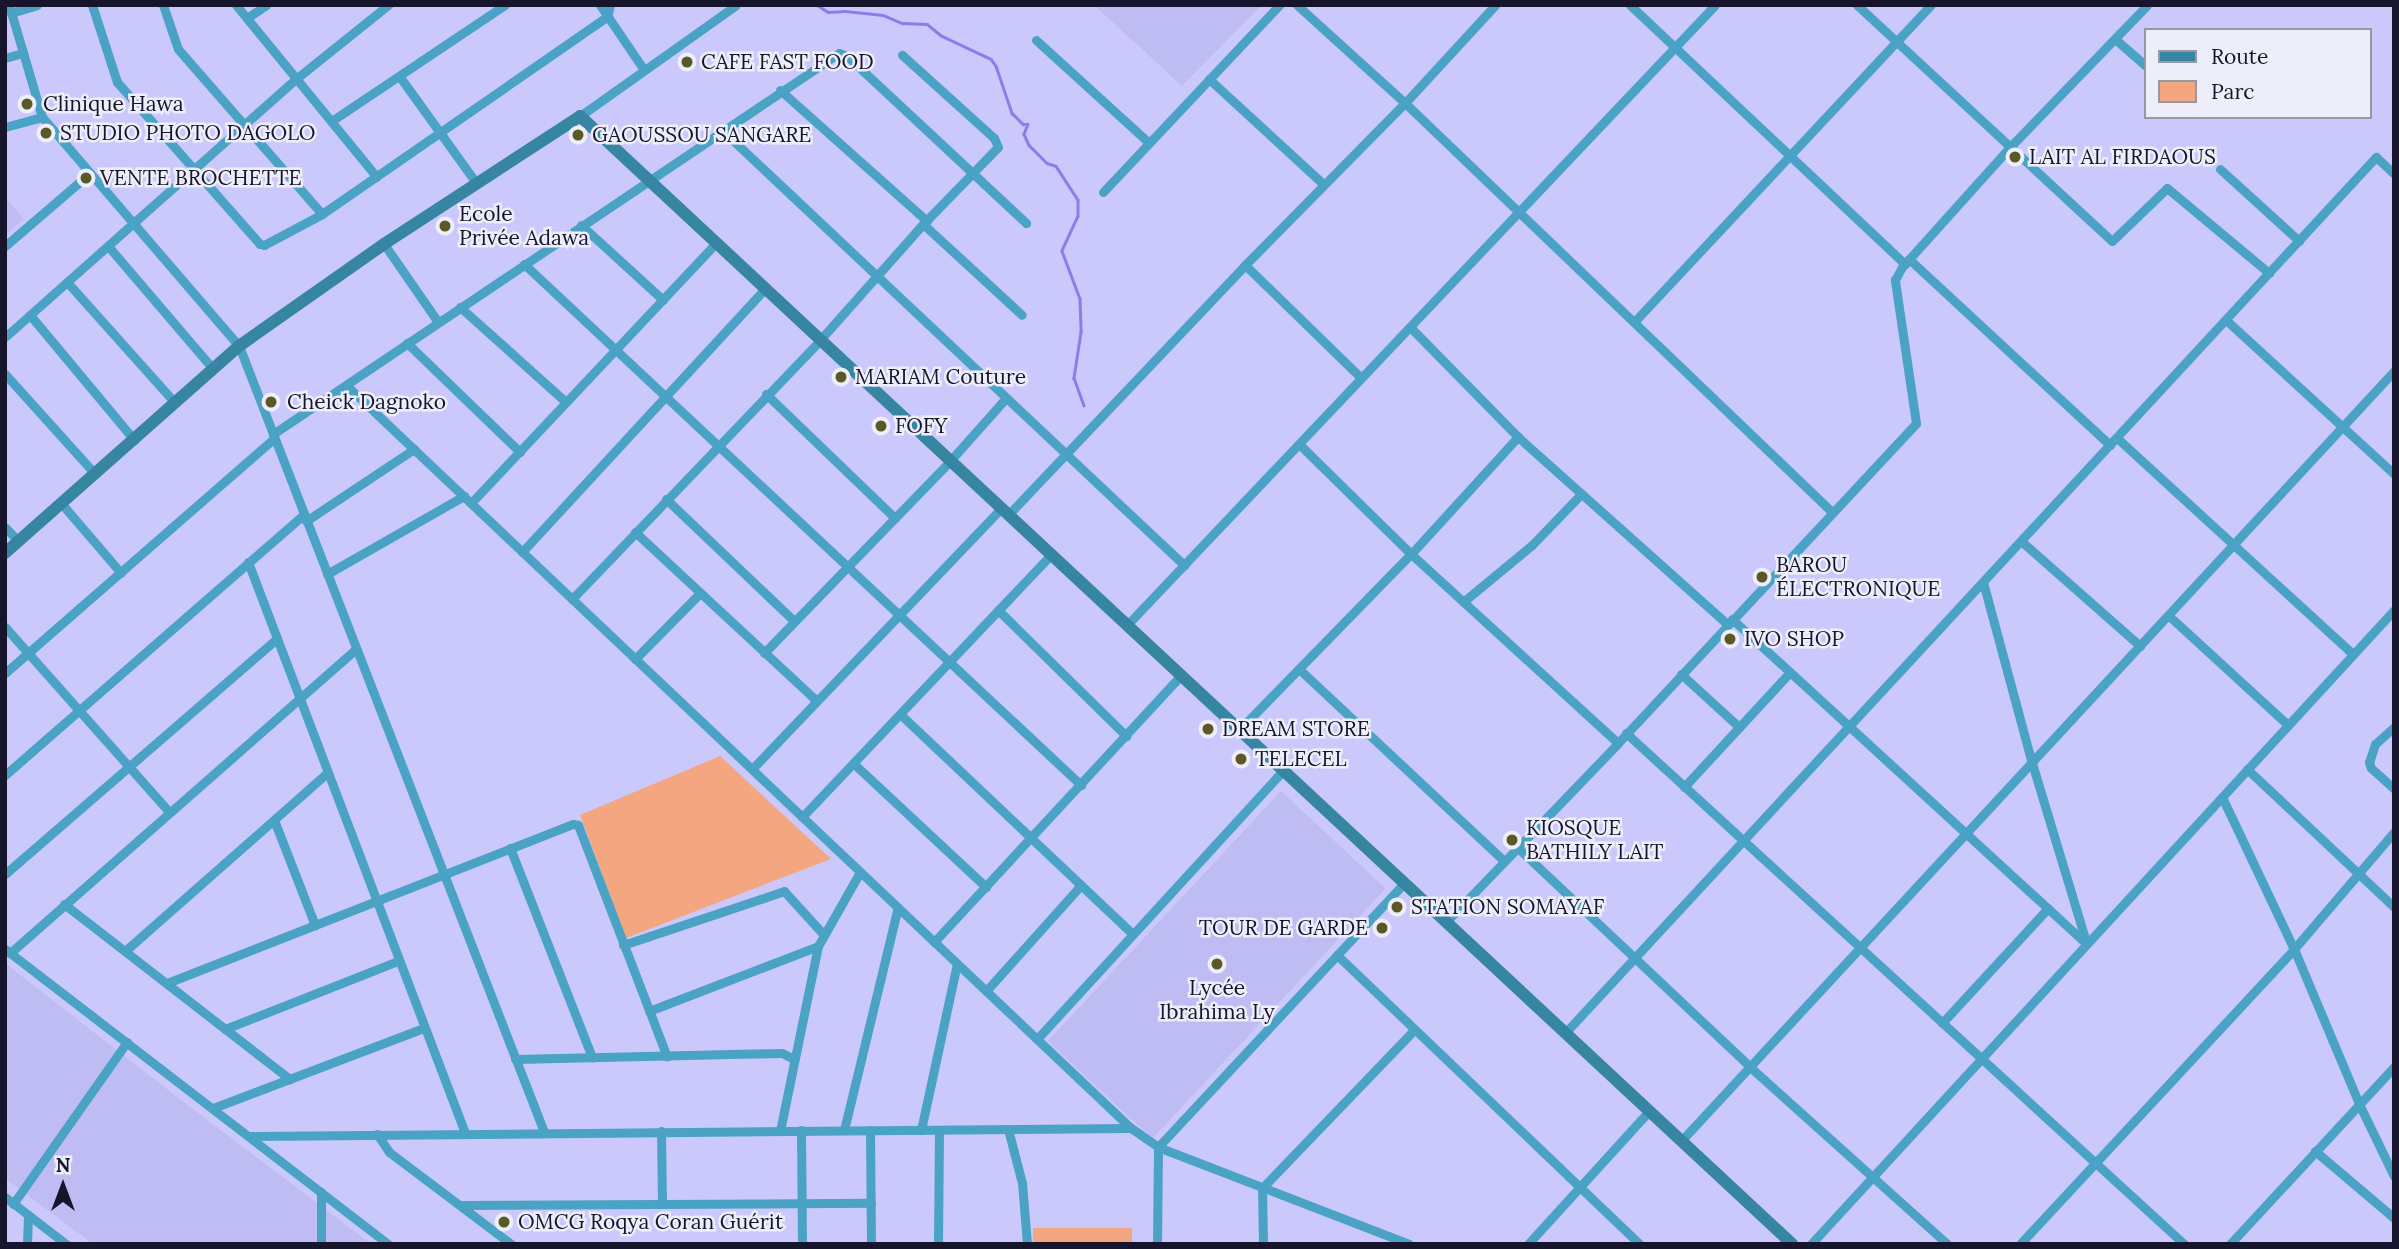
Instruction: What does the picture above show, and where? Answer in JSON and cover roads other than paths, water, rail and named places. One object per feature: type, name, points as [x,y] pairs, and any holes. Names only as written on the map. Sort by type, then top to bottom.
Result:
[{"type":"main road","points":[[5,552],[239,346],[384,244],[580,116],[1792,1244]]},
{"type":"street","points":[[37,5],[10,9],[42,117],[239,346],[544,1132]]},
{"type":"street","points":[[92,5],[117,82],[260,244],[269,243],[322,214],[377,177],[439,131],[607,17],[610,5]]},
{"type":"street","points":[[163,5],[178,49],[322,214]]},
{"type":"street","points":[[236,5],[333,120],[377,177]]},
{"type":"street","points":[[247,18],[266,5]]},
{"type":"street","points":[[6,334],[297,78],[388,5]]},
{"type":"street","points":[[333,120],[505,5]]},
{"type":"street","points":[[600,5],[645,70]]},
{"type":"street","points":[[580,116],[736,5]]},
{"type":"street","points":[[1103,192],[1279,5]]},
{"type":"street","points":[[1297,5],[1405,103],[1832,512]]},
{"type":"street","points":[[752,769],[899,615],[1067,454],[1323,184],[1405,103],[1495,5]]},
{"type":"street","points":[[1630,5],[1789,156],[2110,446]]},
{"type":"street","points":[[1127,625],[1715,5]]},
{"type":"street","points":[[1857,5],[2112,241],[2167,188],[2269,273]]},
{"type":"street","points":[[1635,321],[1931,5]]},
{"type":"street","points":[[1446,922],[1618,743],[1916,423],[1895,280],[1907,262],[2010,147],[2147,5]]},
{"type":"street","points":[[2115,39],[2144,64]]},
{"type":"street","points":[[1036,40],[1149,143]]},
{"type":"street","points":[[5,58],[23,53]]},
{"type":"street","points":[[5,673],[274,436],[830,56],[839,53],[847,56],[1026,223]]},
{"type":"street","points":[[572,599],[820,340],[876,276],[998,147],[998,142],[902,55]]},
{"type":"street","points":[[400,77],[477,184]]},
{"type":"street","points":[[1209,79],[1323,184]]},
{"type":"street","points":[[780,90],[1022,316]]},
{"type":"street","points":[[5,127],[42,117]]},
{"type":"street","points":[[722,130],[1184,565]]},
{"type":"street","points":[[1565,1033],[2376,157],[2394,174]]},
{"type":"street","points":[[2220,169],[2299,241]]},
{"type":"street","points":[[5,246],[90,173]]},
{"type":"street","points":[[581,225],[663,300]]},
{"type":"street","points":[[327,574],[467,500],[520,452],[716,243]]},
{"type":"street","points":[[384,244],[438,322]]},
{"type":"street","points":[[108,246],[213,369]]},
{"type":"street","points":[[524,264],[1081,785]]},
{"type":"street","points":[[1245,265],[1362,378]]},
{"type":"street","points":[[67,282],[175,403]]},
{"type":"street","points":[[522,552],[765,289]]},
{"type":"street","points":[[460,307],[566,402]]},
{"type":"street","points":[[30,315],[134,440]]},
{"type":"street","points":[[2226,320],[2394,474]]},
{"type":"street","points":[[1410,327],[1518,437],[1790,672],[2087,944]]},
{"type":"street","points":[[407,343],[520,452]]},
{"type":"street","points":[[1681,1141],[2394,371]]},
{"type":"street","points":[[5,374],[95,474]]},
{"type":"street","points":[[346,385],[1131,1128],[1158,1147],[1409,1244]]},
{"type":"street","points":[[766,394],[895,518]]},
{"type":"street","points":[[764,653],[950,461],[1006,398]]},
{"type":"street","points":[[1239,730],[1411,554],[1518,437]]},
{"type":"street","points":[[2117,438],[2353,654]]},
{"type":"street","points":[[1299,444],[1411,554],[1618,743]]},
{"type":"street","points":[[5,775],[248,562],[305,517],[414,449]]},
{"type":"street","points":[[1463,602],[1532,545],[1581,494]]},
{"type":"street","points":[[666,499],[794,621]]},
{"type":"street","points":[[61,503],[121,573]]},
{"type":"street","points":[[5,527],[18,541]]},
{"type":"street","points":[[635,531],[817,701]]},
{"type":"street","points":[[2021,541],[2140,646]]},
{"type":"street","points":[[802,817],[1051,555]]},
{"type":"street","points":[[248,562],[465,1133]]},
{"type":"street","points":[[1983,582],[2032,762],[2087,944]]},
{"type":"street","points":[[635,659],[700,593]]},
{"type":"street","points":[[998,610],[1126,736]]},
{"type":"street","points":[[1811,1244],[2394,610]]},
{"type":"street","points":[[2168,615],[2288,725]]},
{"type":"street","points":[[5,627],[169,812]]},
{"type":"street","points":[[5,874],[276,638]]},
{"type":"street","points":[[356,649],[8,951],[388,1244]]},
{"type":"street","points":[[1299,669],[1504,862]]},
{"type":"street","points":[[1684,787],[1790,672]]},
{"type":"street","points":[[1681,674],[1739,727]]},
{"type":"street","points":[[934,942],[1033,839],[1181,676]]},
{"type":"street","points":[[900,714],[1133,934]]},
{"type":"street","points":[[2394,727],[2375,744],[2369,762],[2371,768],[2394,789]]},
{"type":"street","points":[[1626,733],[2184,1244]]},
{"type":"street","points":[[853,763],[986,887]]},
{"type":"street","points":[[2247,769],[2394,907]]},
{"type":"street","points":[[1037,1039],[1283,771]]},
{"type":"street","points":[[125,951],[327,773]]},
{"type":"street","points":[[2222,797],[2294,949],[2359,1104],[2394,1176]]},
{"type":"street","points":[[274,820],[315,925]]},
{"type":"street","points":[[167,984],[568,825],[578,825],[667,1057]]},
{"type":"street","points":[[2020,1244],[2294,949],[2394,832]]},
{"type":"street","points":[[510,848],[592,1057]]},
{"type":"street","points":[[1518,848],[1633,960],[1947,1244]]},
{"type":"street","points":[[780,1131],[818,946],[860,872]]},
{"type":"street","points":[[1157,1244],[1158,1147],[1404,883]]},
{"type":"street","points":[[986,990],[1081,885]]},
{"type":"street","points":[[623,945],[784,891],[824,935]]},
{"type":"street","points":[[64,904],[290,1079]]},
{"type":"street","points":[[845,1130],[898,907]]},
{"type":"street","points":[[1942,1023],[2048,908]]},
{"type":"street","points":[[649,1011],[818,946]]},
{"type":"street","points":[[1337,955],[1639,1244]]},
{"type":"street","points":[[225,1029],[398,961]]},
{"type":"street","points":[[922,1130],[957,964]]},
{"type":"street","points":[[213,1108],[424,1028]]},
{"type":"street","points":[[1263,1244],[1262,1188],[1414,1030]]},
{"type":"street","points":[[66,1244],[9,1201],[127,1042]]},
{"type":"street","points":[[515,1059],[782,1053],[793,1059]]},
{"type":"street","points":[[2230,1244],[2394,1067]]},
{"type":"street","points":[[1528,1244],[1649,1111]]},
{"type":"street","points":[[250,1136],[1131,1128]]},
{"type":"street","points":[[1008,1129],[1022,1182],[1027,1244]]},
{"type":"street","points":[[801,1130],[802,1244]]},
{"type":"street","points":[[870,1130],[871,1244]]},
{"type":"street","points":[[938,1244],[939,1130]]},
{"type":"street","points":[[662,1131],[662,1204]]},
{"type":"street","points":[[377,1134],[389,1152],[510,1244]]},
{"type":"street","points":[[2315,1152],[2394,1218]]},
{"type":"street","points":[[321,1192],[321,1244]]},
{"type":"street","points":[[461,1205],[871,1203]]},
{"type":"street","points":[[27,1244],[28,1215]]},
{"type":"waterway","points":[[817,5],[828,12],[883,15],[902,23],[927,24],[942,36],[991,59],[996,66],[1012,113],[1023,124],[1028,124],[1024,134],[1029,145],[1047,163],[1056,166],[1078,200],[1078,216],[1062,251],[1080,299],[1081,332],[1074,378],[1084,405]]},
{"type":"place","name":"CAFE FAST FOOD","points":[[687,62]]},
{"type":"place","name":"Clinique Hawa","points":[[27,104]]},
{"type":"place","name":"STUDIO PHOTO DAGOLO","points":[[46,133]]},
{"type":"place","name":"GAOUSSOU SANGARE","points":[[578,135]]},
{"type":"place","name":"LAIT AL FIRDAOUS","points":[[2015,157]]},
{"type":"place","name":"VENTE BROCHETTE","points":[[86,178]]},
{"type":"place","name":"Ecole Privée Adawa","points":[[445,226]]},
{"type":"place","name":"MARIAM Couture","points":[[841,377]]},
{"type":"place","name":"Cheick Dagnoko","points":[[271,402]]},
{"type":"place","name":"FOFY","points":[[881,426]]},
{"type":"place","name":"BAROU ÉLECTRONIQUE","points":[[1762,577]]},
{"type":"place","name":"IVO SHOP","points":[[1730,639]]},
{"type":"place","name":"DREAM STORE","points":[[1208,729]]},
{"type":"place","name":"TELECEL","points":[[1241,759]]},
{"type":"place","name":"KIOSQUE BATHILY LAIT","points":[[1512,840]]},
{"type":"place","name":"STATION SOMAYAF","points":[[1397,907]]},
{"type":"place","name":"TOUR DE GARDE","points":[[1382,928]]},
{"type":"place","name":"Lycée Ibrahima Ly","points":[[1217,964]]},
{"type":"place","name":"OMCG Roqya Coran Guérit","points":[[504,1222]]}]
